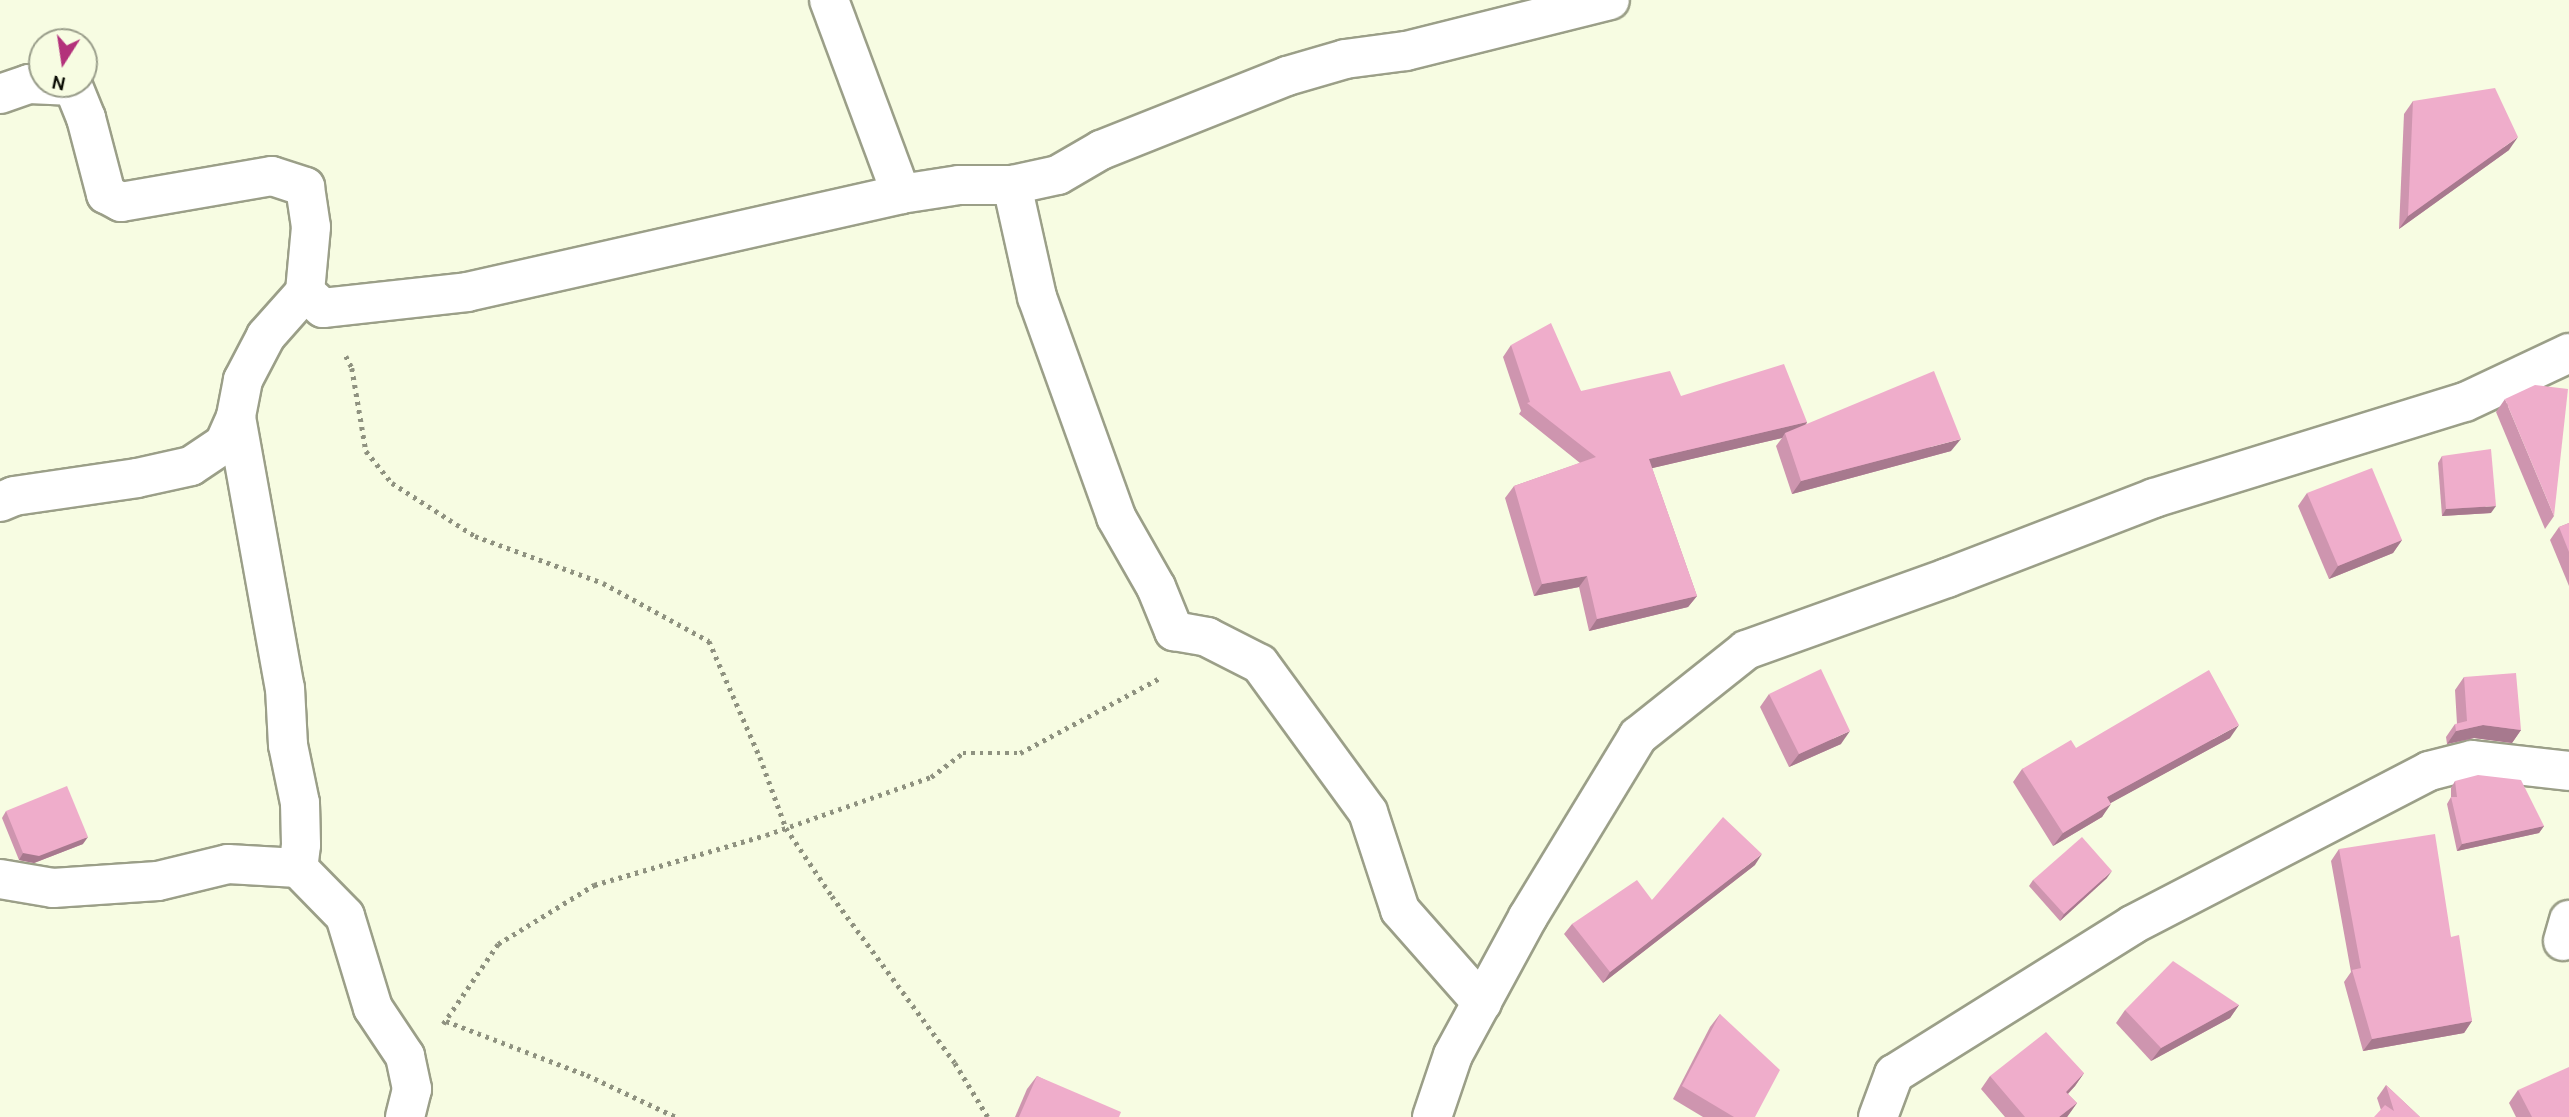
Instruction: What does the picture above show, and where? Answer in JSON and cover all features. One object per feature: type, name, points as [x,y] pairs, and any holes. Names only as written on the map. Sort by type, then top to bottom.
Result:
[{"type":"street","points":[[829,0],[901,194]]},
{"type":"street","points":[[0,502],[13,496],[123,481],[191,466],[224,444],[236,417],[243,380],[266,336],[314,300],[467,292],[901,194],[959,185],[1012,186],[1058,174],[1101,150],[1287,76],[1345,59],[1419,48],[1610,0]]},
{"type":"street","points":[[0,94],[29,84],[73,86],[86,118],[106,194],[121,202],[272,176],[305,187],[311,228],[314,300]]},
{"type":"street","points":[[1012,186],[1037,297],[1115,517],[1156,587],[1174,631],[1207,637],[1260,664],[1368,812],[1400,910],[1482,1003]]},
{"type":"street","points":[[1432,1117],[1453,1055],[1528,916],[1638,736],[1746,650],[1960,573],[2154,498],[2465,402],[2569,353]]},
{"type":"street","points":[[236,417],[285,688],[288,745],[300,803],[302,845],[298,868]]},
{"type":"street","points":[[1878,1117],[1894,1073],[2132,925],[2429,771],[2472,760],[2569,771]]},
{"type":"street","points":[[0,879],[53,888],[158,881],[228,864],[298,868],[345,916],[373,1009],[405,1056],[412,1089],[405,1117]]},
{"type":"path","points":[[314,300],[352,368],[366,451],[392,483],[475,537],[603,583],[709,640],[760,757],[786,828],[832,896],[954,1063],[988,1117]]},
{"type":"path","points":[[405,1056],[446,1021],[498,944],[594,885],[786,828],[931,777],[963,753],[1020,753],[1135,690],[1227,647]]},
{"type":"path","points":[[446,1021],[587,1075],[676,1117]]},
{"type":"building","points":[[2495,88],[2518,137],[2408,216],[2413,101]]},
{"type":"building","points":[[1551,323],[1581,391],[1670,371],[1681,396],[1784,364],[1807,422],[1649,459],[1697,596],[1597,619],[1587,576],[1542,584],[1514,486],[1596,457],[1527,403],[1530,402],[1511,345]]},
{"type":"building","points":[[1934,371],[1961,439],[1801,481],[1785,433]]},
{"type":"building","points":[[2535,385],[2568,389],[2554,516],[2505,399]]},
{"type":"building","points":[[2491,449],[2496,506],[2446,509],[2442,456]]},
{"type":"building","points":[[2372,468],[2402,540],[2338,566],[2307,493]]},
{"type":"building","points":[[2569,523],[2569,552],[2559,527]]},
{"type":"building","points":[[1821,669],[1850,731],[1799,754],[1769,694]]},
{"type":"building","points":[[2209,670],[2239,725],[2107,797],[2111,804],[2063,833],[2022,769],[2071,740],[2076,748]]},
{"type":"building","points":[[2516,673],[2521,730],[2483,725],[2456,731],[2455,724],[2467,721],[2464,677]]},
{"type":"building","points":[[2478,775],[2521,780],[2544,826],[2462,844],[2451,797],[2457,797],[2455,781]]},
{"type":"building","points":[[67,786],[88,837],[39,856],[23,853],[6,811]]},
{"type":"building","points":[[1723,817],[1762,854],[1610,972],[1572,924],[1637,880],[1652,900]]},
{"type":"building","points":[[2435,834],[2451,937],[2459,935],[2472,1021],[2372,1039],[2352,970],[2361,968],[2339,849]]},
{"type":"building","points":[[2082,837],[2112,871],[2064,914],[2033,880]]},
{"type":"building","points":[[2173,961],[2239,1005],[2161,1048],[2125,1010]]},
{"type":"building","points":[[1720,1014],[1780,1070],[1755,1117],[1734,1117],[1682,1086]]},
{"type":"building","points":[[2046,1032],[2084,1073],[2066,1092],[2077,1103],[2059,1117],[2025,1117],[1990,1076]]},
{"type":"building","points":[[2569,1067],[2569,1117],[2532,1117],[2518,1090]]},
{"type":"building","points":[[1037,1076],[1121,1112],[1119,1117],[1019,1117]]},
{"type":"building","points":[[2386,1085],[2420,1117],[2374,1117],[2385,1105],[2394,1111]]}]
